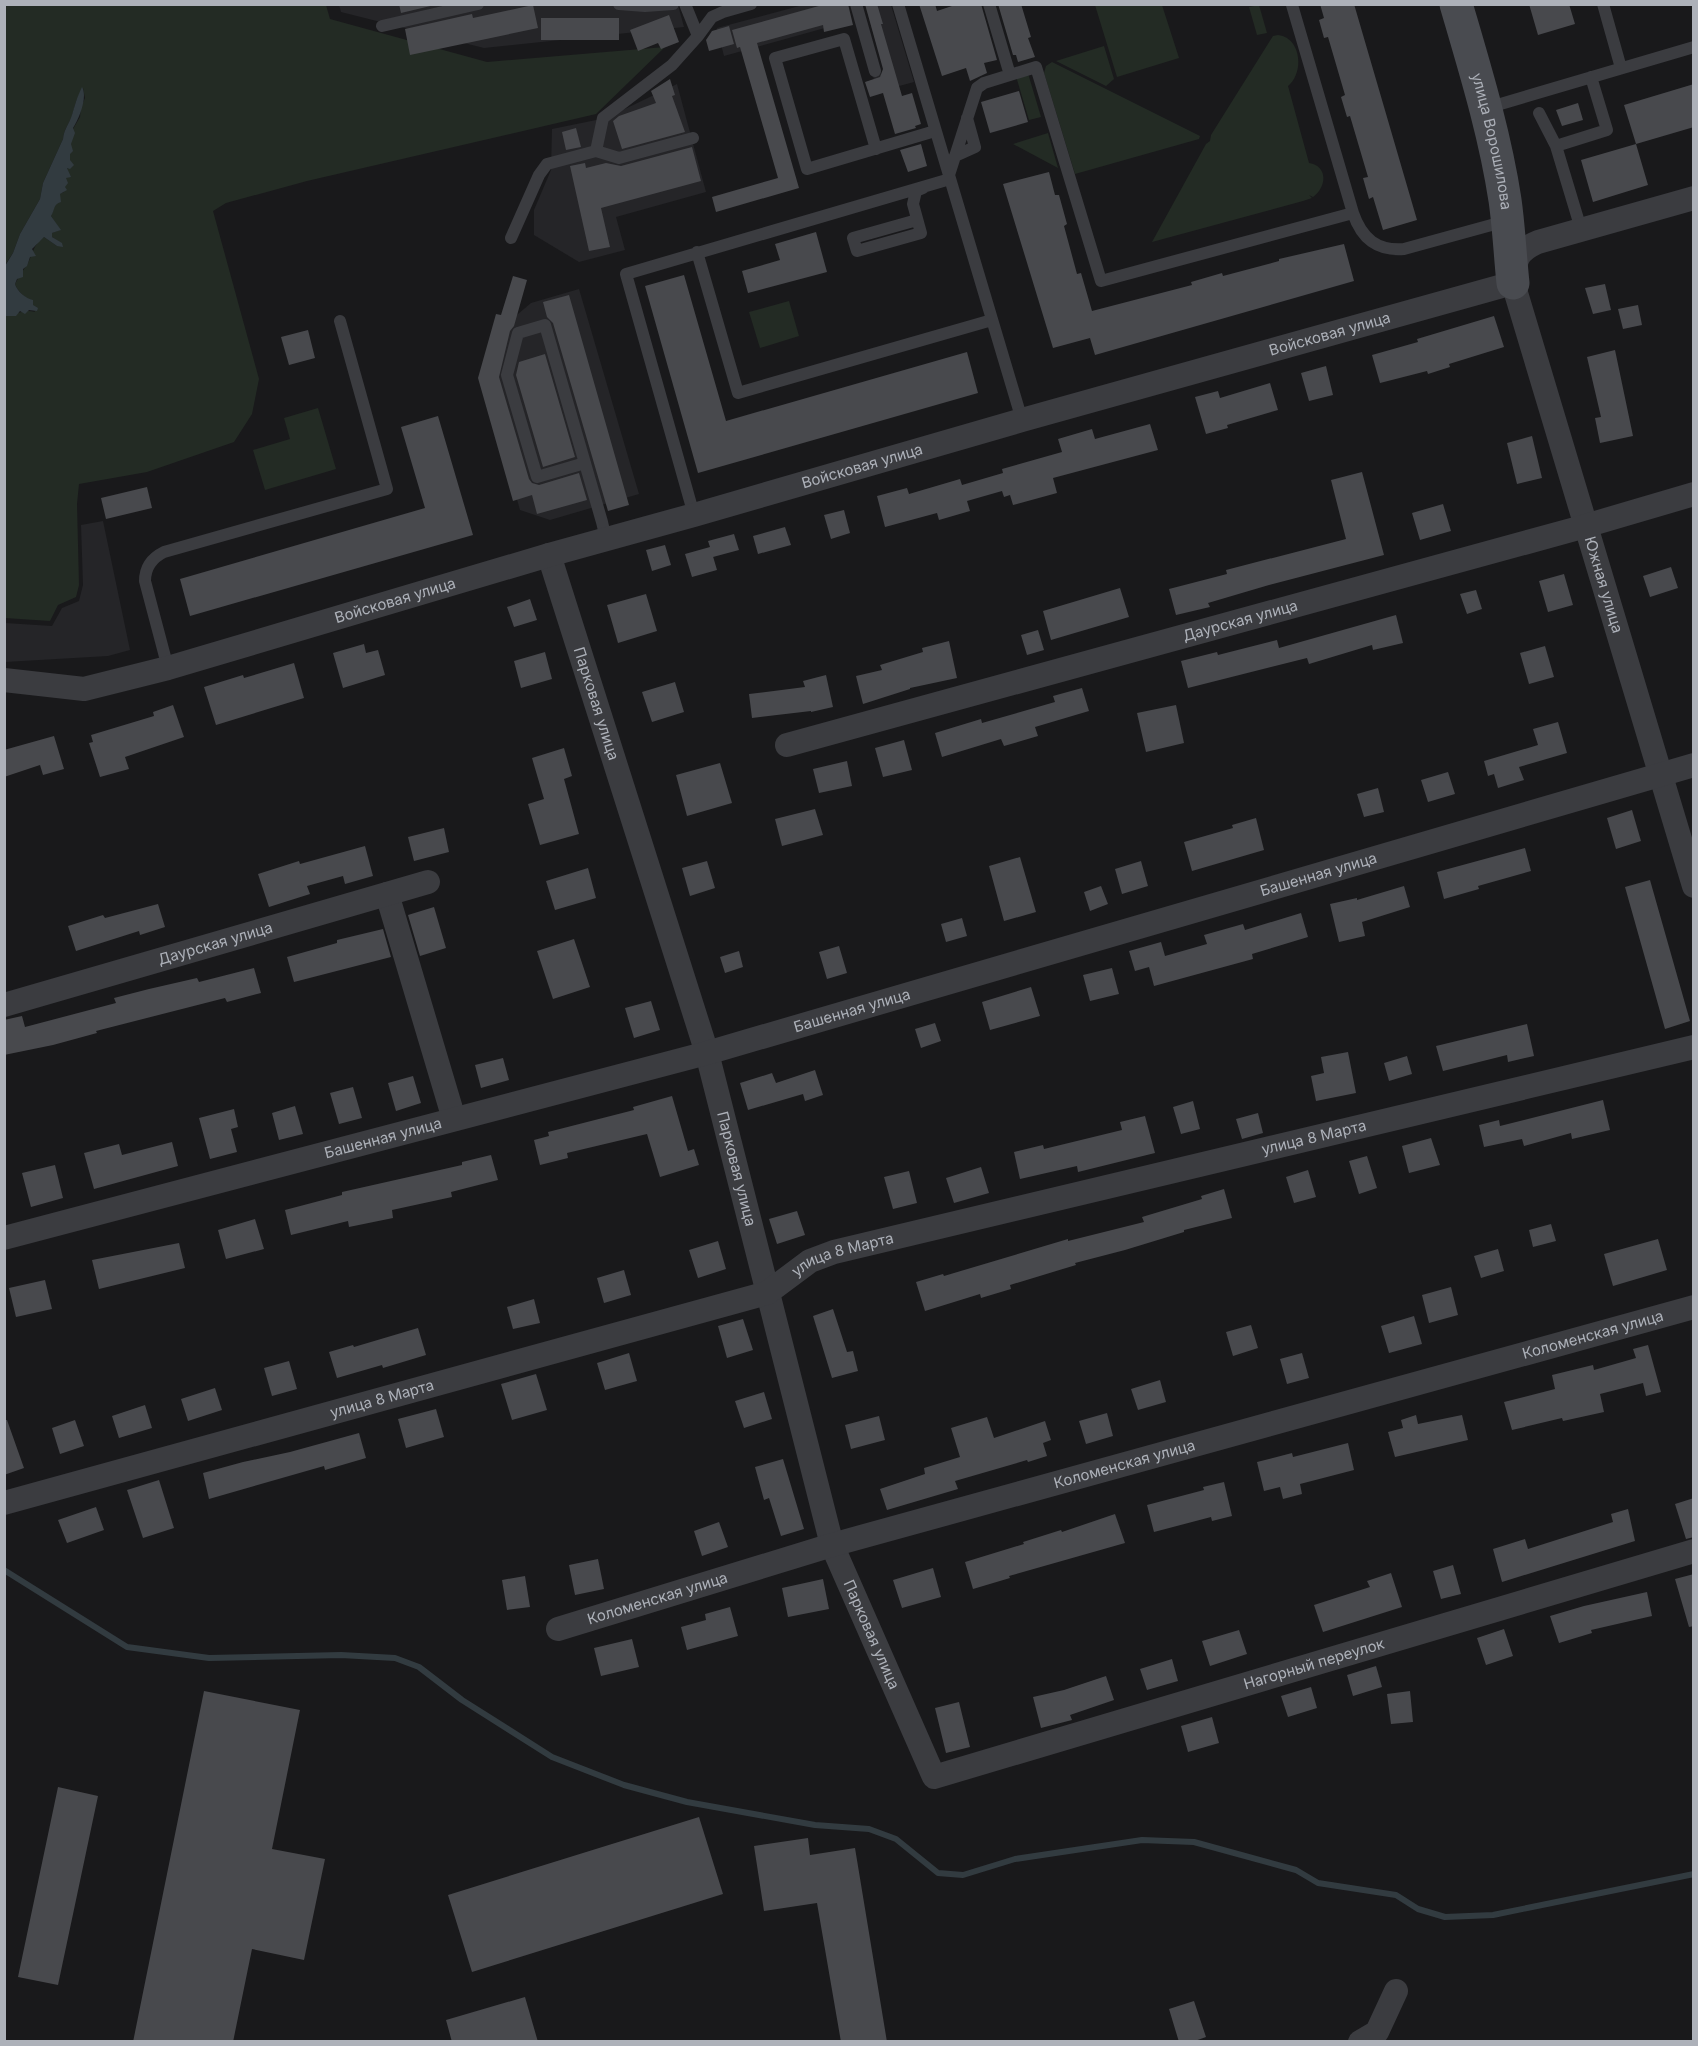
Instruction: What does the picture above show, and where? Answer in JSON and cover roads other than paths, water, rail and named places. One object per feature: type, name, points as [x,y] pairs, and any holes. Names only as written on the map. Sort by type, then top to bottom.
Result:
[{"type":"main road","name":"улица Ворошилова","points":[[1456,4],[1486,108],[1506,211],[1513,283]]},
{"type":"street","points":[[1513,283],[1516,260],[1527,247],[1581,229],[1694,198]]},
{"type":"street","name":"Войсковая улица","points":[[4,680],[84,689],[168,668],[549,555],[1513,283]]},
{"type":"street","name":"Южная улица","points":[[1513,283],[1694,886]]},
{"type":"street","name":"Даурская улица","points":[[787,745],[1694,494]]},
{"type":"street","name":"Парковая улица","points":[[549,555],[707,1053],[832,1545],[934,1777]]},
{"type":"street","name":"Башенная улица","points":[[4,1238],[707,1053],[1694,765]]},
{"type":"street","name":"Даурская улица","points":[[4,1005],[428,882]]},
{"type":"street","points":[[387,894],[454,1119]]},
{"type":"street","name":"улица 8 Марта","points":[[4,1503],[767,1293],[810,1261],[834,1251],[1694,1047]]},
{"type":"street","name":"Коломенская улица","points":[[558,1629],[832,1545],[1694,1307]]},
{"type":"street","name":"Нагорный переулок","points":[[934,1777],[1694,1551]]},
{"type":"street","points":[[1360,2042],[1377,2032],[1396,1991]]},
{"type":"lane","points":[[382,26],[478,4]]},
{"type":"lane","points":[[619,4],[645,6],[673,4]]},
{"type":"lane","points":[[685,4],[698,36]]},
{"type":"lane","points":[[596,151],[603,117],[672,65],[708,21],[717,14],[751,4]]},
{"type":"lane","points":[[856,4],[875,71]]},
{"type":"lane","points":[[898,4],[1022,420]]},
{"type":"lane","points":[[989,4],[1010,75]]},
{"type":"lane","points":[[1603,4],[1621,68]]},
{"type":"lane","points":[[1292,5],[1353,213],[1364,235],[1378,246],[1390,250],[1404,249],[1506,211],[1518,230],[1527,239],[1538,242]]},
{"type":"lane","points":[[876,148],[844,39],[775,58],[807,169],[936,131]]},
{"type":"lane","points":[[1486,108],[1694,47]]},
{"type":"lane","points":[[949,177],[975,91],[980,85],[1010,75],[1033,71],[1101,281],[1353,213]]},
{"type":"lane","points":[[1556,146],[1607,130],[1591,77]]},
{"type":"lane","points":[[1534,94],[1540,116],[1556,146],[1581,229]]},
{"type":"lane","points":[[511,238],[539,175],[547,164],[596,151],[619,158],[693,138]]},
{"type":"lane","points":[[917,220],[853,238],[857,251],[921,233],[913,204],[916,191],[949,177]]},
{"type":"lane","points":[[694,515],[626,274],[927,186]]},
{"type":"lane","points":[[697,252],[738,393],[992,320]]},
{"type":"lane","points":[[168,668],[145,581],[147,568],[155,558],[164,552],[387,489],[340,321]]},
{"type":"lane","points":[[585,463],[537,477],[507,375],[518,333],[545,325],[585,463],[606,539]]},
{"type":"waterway","points":[[4,1570],[127,1647],[209,1658],[341,1655],[395,1658],[419,1667],[462,1700],[552,1757],[624,1785],[687,1802],[815,1825],[869,1829],[896,1839],[938,1873],[963,1875],[1015,1859],[1142,1840],[1194,1842],[1296,1870],[1318,1883],[1396,1895],[1418,1909],[1445,1917],[1493,1915],[1694,1874]]}]
